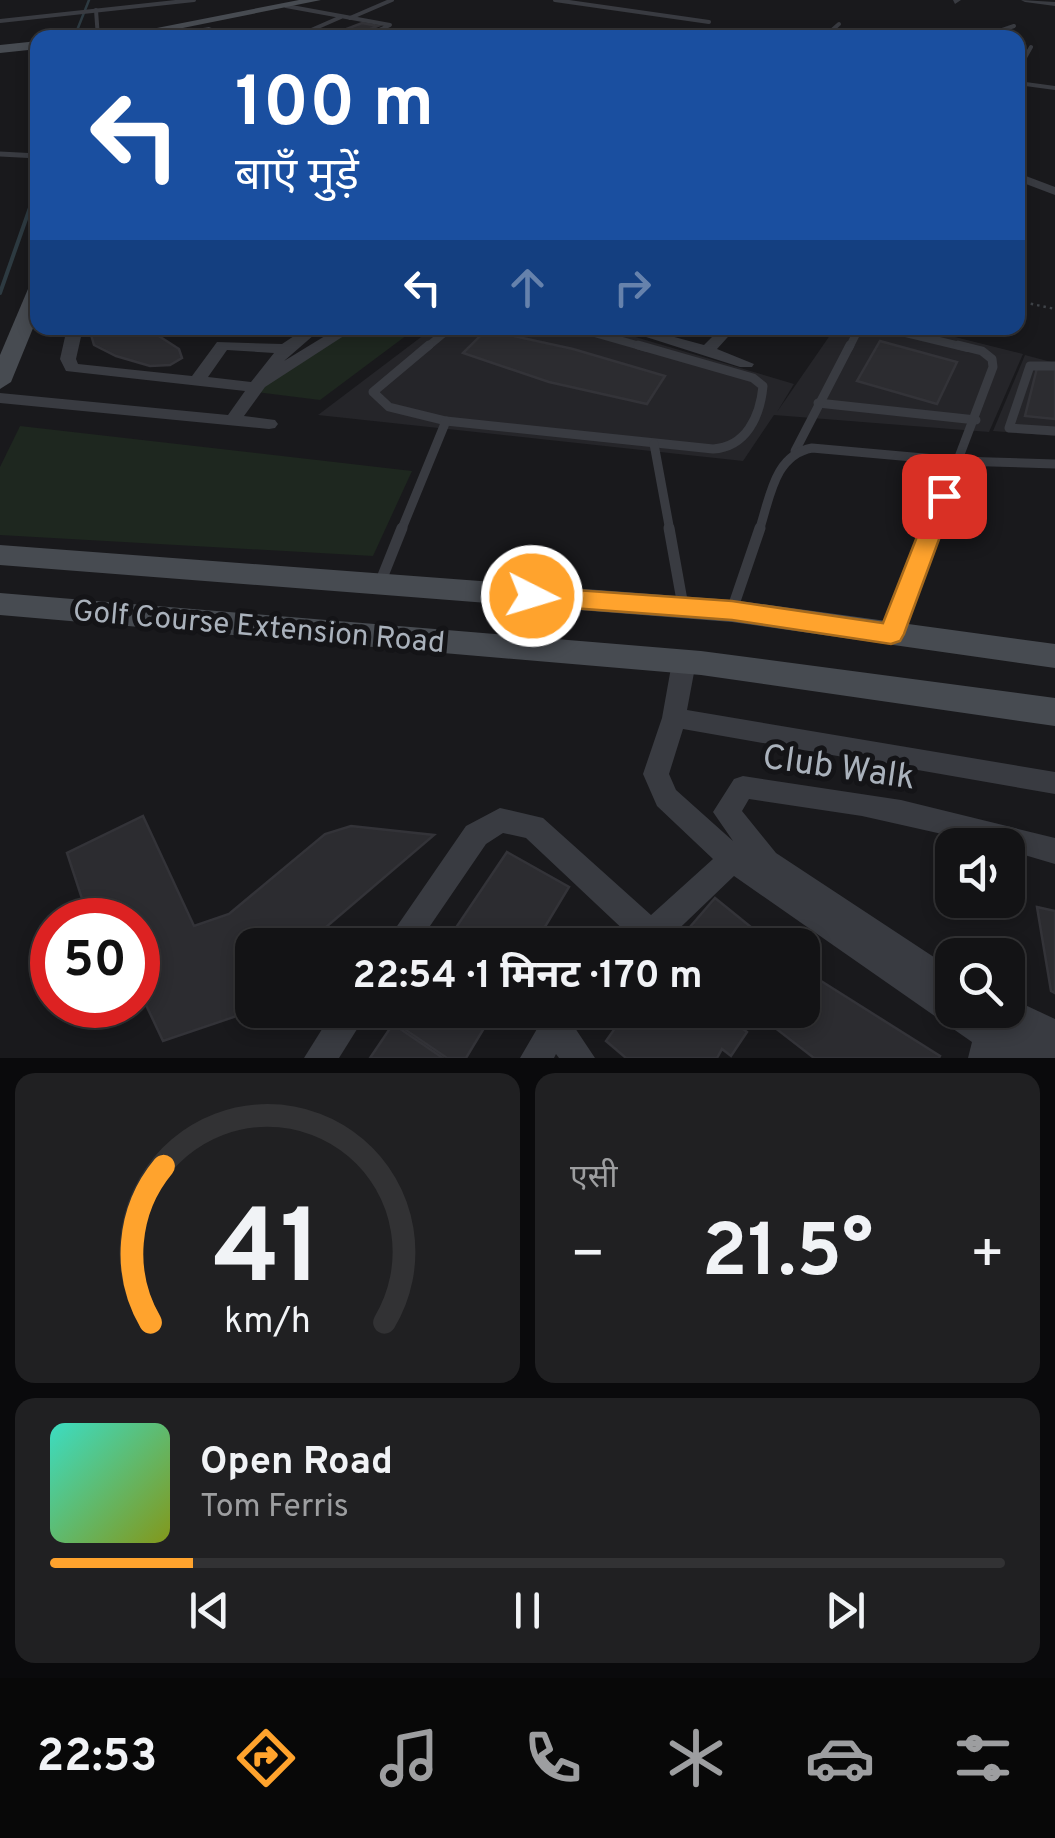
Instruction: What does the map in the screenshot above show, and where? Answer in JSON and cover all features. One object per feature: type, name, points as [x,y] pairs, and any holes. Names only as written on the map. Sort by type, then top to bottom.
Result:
[{"type":"main road","points":[[156,30],[316,0]]},
{"type":"main road","points":[[0,49],[30,46]]},
{"type":"main road","points":[[0,382],[30,309]]},
{"type":"main road","name":"Golf Course Extension Road","points":[[0,555],[732,610],[1055,656]]},
{"type":"main road","name":"Golf Course Extension Road","points":[[3,608],[684,662],[1055,712]]},
{"type":"street","points":[[1025,0],[1055,4]]},
{"type":"street","points":[[1025,180],[1055,191]]},
{"type":"street","points":[[73,335],[68,360],[72,368],[235,386]]},
{"type":"street","points":[[214,419],[235,386],[305,335]]},
{"type":"street","points":[[214,419],[235,386],[334,335]]},
{"type":"street","points":[[650,335],[746,364]]},
{"type":"street","points":[[707,352],[723,335]]},
{"type":"street","points":[[196,382],[223,345],[285,349]]},
{"type":"street","points":[[0,398],[269,424]]},
{"type":"street","points":[[684,662],[674,718],[656,774],[666,798],[733,859],[935,998]]},
{"type":"street","points":[[674,718],[1055,783]]},
{"type":"street","name":"Club Walk","points":[[935,976],[766,862],[726,812],[743,787],[878,805],[980,828],[1055,851]]},
{"type":"street","points":[[411,928],[476,835],[500,820],[532,827],[634,928]]},
{"type":"street","points":[[659,928],[733,859]]},
{"type":"street","points":[[320,1058],[341,1028]]},
{"type":"street","points":[[536,1058],[556,1028]]},
{"type":"street","points":[[567,1028],[578,1058]]},
{"type":"street","points":[[992,1034],[1055,1036]]},
{"type":"street","points":[[992,1034],[1041,1058]]},
{"type":"lane","points":[[0,20],[194,0]]},
{"type":"lane","points":[[349,18],[392,0]]},
{"type":"lane","points":[[556,0],[709,22]]},
{"type":"lane","points":[[286,6],[390,25],[379,30]]},
{"type":"lane","points":[[96,10],[97,30]]},
{"type":"lane","points":[[312,30],[342,17]]},
{"type":"lane","points":[[832,30],[839,24]]},
{"type":"lane","points":[[1002,30],[1014,26]]},
{"type":"lane","points":[[1025,58],[1031,47]]},
{"type":"lane","points":[[1025,83],[1055,88]]},
{"type":"lane","points":[[0,154],[30,156]]},
{"type":"lane","points":[[442,335],[374,392],[390,407],[446,420],[654,444],[732,448],[741,441],[764,395],[763,386],[753,378],[602,335]]},
{"type":"lane","points":[[732,610],[783,462],[795,452],[855,335]]},
{"type":"lane","points":[[891,634],[976,420],[992,360],[982,351],[915,335]]},
{"type":"lane","points":[[1055,366],[1030,366],[1009,428],[1055,431]]},
{"type":"lane","points":[[818,403],[976,420]]},
{"type":"lane","points":[[380,584],[446,420]]},
{"type":"lane","points":[[654,444],[683,608]]},
{"type":"lane","points":[[795,452],[812,448],[957,461],[1055,464]]},
{"type":"path","points":[[1025,303],[1055,309]]},
{"type":"shaded area","points":[[335,335],[407,335],[320,400],[256,392]]},
{"type":"shaded area","points":[[424,335],[629,335],[794,384],[777,412],[830,335],[947,335],[1023,354],[989,432],[774,415],[743,461],[318,415]]},
{"type":"shaded area","points":[[1025,355],[1055,363],[1055,436],[993,431]]},
{"type":"shaded area","points":[[20,426],[412,471],[373,556],[0,535],[0,467]]},
{"type":"building","points":[[362,23],[378,26],[368,30],[344,30]]},
{"type":"building","points":[[91,335],[157,335],[179,349],[182,358],[170,365],[150,366],[94,345]]},
{"type":"building","points":[[481,335],[509,335],[665,376],[647,404],[549,382],[463,353]]},
{"type":"building","points":[[880,341],[957,362],[937,404],[857,381]]},
{"type":"building","points":[[1038,364],[1055,369],[1055,419],[1025,416]]},
{"type":"building","points":[[143,816],[194,926],[229,914],[325,834],[351,826],[434,835],[325,928],[235,928],[235,1016],[163,1041],[157,1028],[160,1028],[160,898],[82,898],[67,853]]},
{"type":"building","points":[[507,852],[569,887],[544,928],[456,928]]},
{"type":"building","points":[[715,898],[752,928],[689,928]]},
{"type":"building","points":[[1037,907],[1055,911],[1055,993],[1051,991]]},
{"type":"building","points":[[820,980],[940,1056],[939,1058],[814,1058],[775,1028],[820,1028]]},
{"type":"building","points":[[390,1028],[399,1028],[443,1058],[370,1058]]},
{"type":"building","points":[[403,1028],[484,1028],[466,1058],[447,1058]]},
{"type":"building","points":[[615,1028],[742,1028],[747,1032],[731,1056],[722,1049],[717,1058],[626,1058],[606,1041]]},
{"type":"waterway","points":[[77,30],[89,0]]},
{"type":"waterway","points":[[0,293],[30,208]]},
{"type":"route","points":[[532,596],[732,610],[891,634],[944,496]]}]
